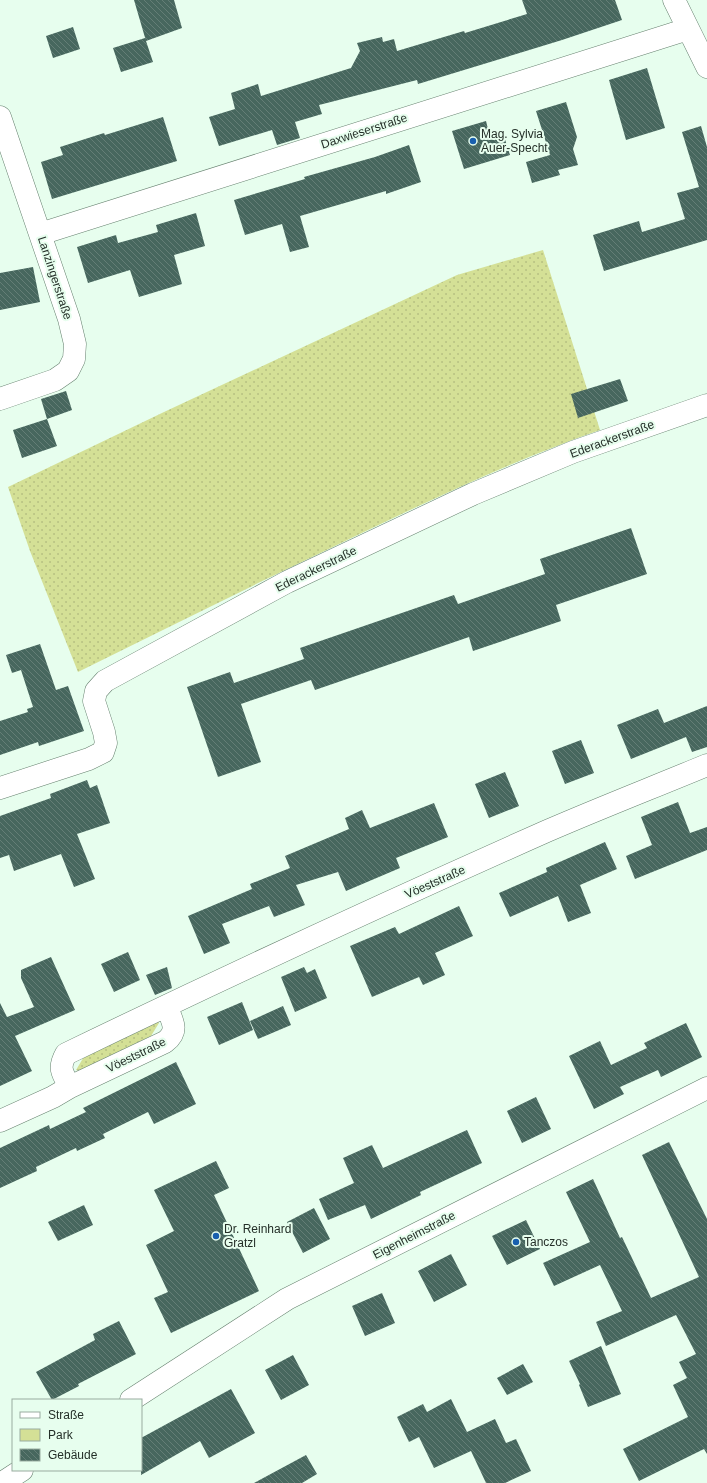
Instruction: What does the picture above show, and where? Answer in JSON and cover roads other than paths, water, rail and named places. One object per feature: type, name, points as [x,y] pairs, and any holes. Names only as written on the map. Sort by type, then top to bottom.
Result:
[{"type":"street","points":[[674,0],[706,63]]},
{"type":"street","name":"Daxwieserstraße","points":[[40,234],[688,29]]},
{"type":"street","name":"Lanzingerstraße","points":[[0,117],[69,319],[75,344],[74,359],[68,371],[55,380],[0,399]]},
{"type":"street","name":"Ederackerstraße","points":[[0,788],[89,759],[103,752],[106,743],[94,701],[96,690],[105,681],[226,615],[287,582],[473,494],[574,452],[707,405]]},
{"type":"street","name":"Vöeststraße","points":[[70,1087],[62,1072],[61,1062],[66,1054],[286,950],[548,831],[707,765]]},
{"type":"street","name":"Vöeststraße","points":[[0,1121],[53,1097],[70,1087],[165,1042],[172,1037],[174,1030],[173,1023],[166,1006]]},
{"type":"street","name":"Eigenheimstraße","points":[[133,1399],[287,1299],[707,1088]]},
{"type":"street","points":[[2,1483],[20,1471]]},
{"type":"place","name":"Mag. Sylvia Auer-Specht","points":[[473,141]]},
{"type":"place","name":"Dr. Reinhard Gratzl","points":[[216,1236]]},
{"type":"place","name":"Tanczos","points":[[516,1242]]}]
